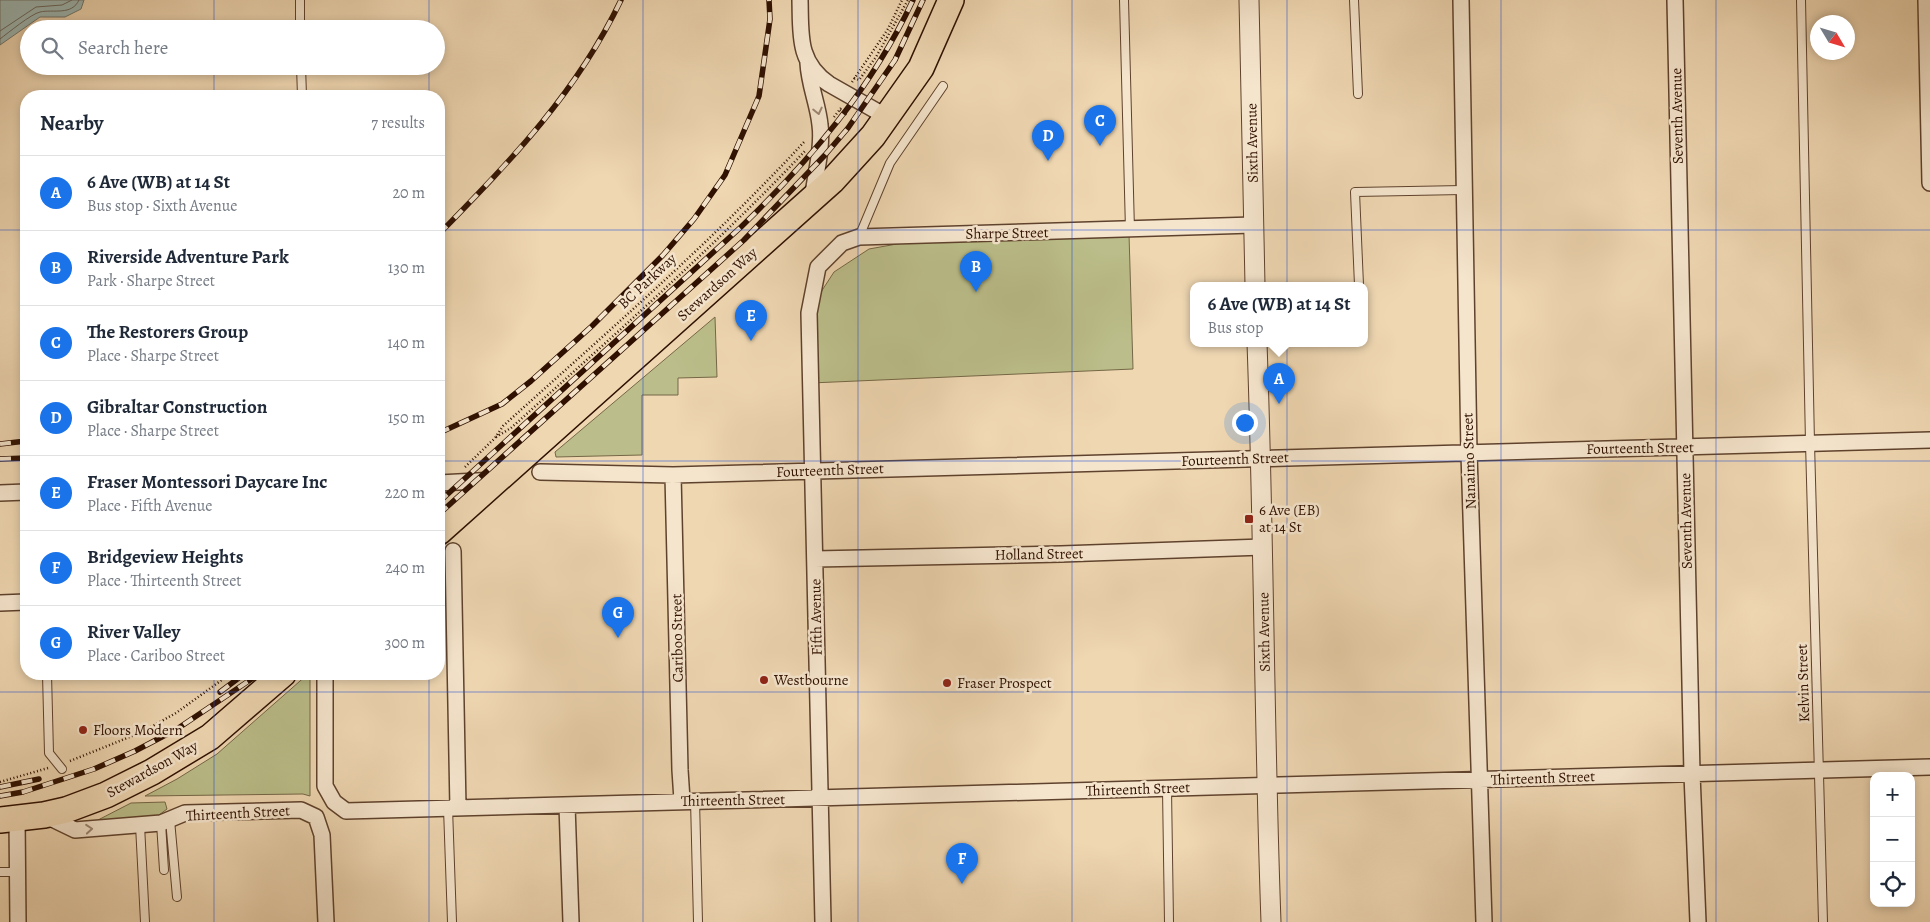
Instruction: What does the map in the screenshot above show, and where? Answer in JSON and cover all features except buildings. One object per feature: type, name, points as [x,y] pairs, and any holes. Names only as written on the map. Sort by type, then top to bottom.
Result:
[{"type":"main road","name":"Stewardson Way","points":[[446,541],[496,480],[832,182],[887,117],[921,68],[951,0]]},
{"type":"main road","name":"Stewardson Way","points":[[8,819],[44,815],[66,810],[106,795],[152,772],[210,737],[276,680]]},
{"type":"street","points":[[800,0],[801,36],[808,63],[810,83],[818,109],[821,133],[811,201]]},
{"type":"street","name":"Sixth Avenue","points":[[1249,0],[1255,282]]},
{"type":"street","name":"Nanaimo Street","points":[[1461,0],[1469,453],[1484,922]]},
{"type":"street","name":"Seventh Avenue","points":[[1675,0],[1692,774],[1698,922]]},
{"type":"street","points":[[1926,0],[1930,183]]},
{"type":"street","points":[[808,63],[820,78],[887,117]]},
{"type":"street","name":"Sharpe Street","points":[[809,313],[818,267],[842,243],[859,237],[1253,226]]},
{"type":"street","name":"Fifth Avenue","points":[[809,313],[823,922]]},
{"type":"street","name":"Sixth Avenue","points":[[1257,347],[1263,547],[1266,786],[1271,922]]},
{"type":"street","name":"Fourteenth Street","points":[[540,472],[673,475],[1930,440]]},
{"type":"street","name":"Cariboo Street","points":[[673,475],[680,770],[689,800]]},
{"type":"street","points":[[445,483],[496,480]]},
{"type":"street","points":[[0,493],[20,492]]},
{"type":"street","points":[[446,541],[453,808]]},
{"type":"street","name":"Holland Street","points":[[814,558],[1061,554],[1263,547]]},
{"type":"street","points":[[0,603],[20,602]]},
{"type":"street","name":"Thirteenth Street","points":[[325,680],[325,786],[334,802],[346,811],[1930,767]]},
{"type":"street","points":[[567,805],[571,922]]},
{"type":"street","name":"Thirteenth Street","points":[[44,815],[75,830],[165,822],[185,813],[301,810],[316,817],[322,834],[326,922]]},
{"type":"street","points":[[8,819],[18,872],[18,922]]},
{"type":"lane","points":[[300,0],[300,20]]},
{"type":"lane","points":[[1124,0],[1130,230]]},
{"type":"lane","points":[[1354,0],[1358,94]]},
{"type":"lane","name":"Kelvin Street","points":[[1801,0],[1808,254],[1810,443],[1823,922]]},
{"type":"lane","points":[[301,75],[302,90]]},
{"type":"lane","points":[[859,237],[890,163],[943,86]]},
{"type":"lane","points":[[1359,282],[1355,192],[1463,190]]},
{"type":"lane","points":[[47,680],[49,753],[60,767]]},
{"type":"lane","points":[[1167,789],[1169,922]]},
{"type":"lane","points":[[689,800],[698,922]]},
{"type":"lane","points":[[452,922],[453,808]]},
{"type":"lane","points":[[164,870],[165,822]]},
{"type":"lane","points":[[165,822],[177,897]]},
{"type":"lane","points":[[140,825],[145,922]]},
{"type":"lane","points":[[0,872],[18,872]]},
{"type":"path","points":[[902,0],[888,29],[854,78],[859,80],[876,57],[908,0]]},
{"type":"path","points":[[840,110],[847,115]]},
{"type":"path","name":"BC Parkway","points":[[495,438],[503,426],[735,215],[811,136]]},
{"type":"path","name":"BC Parkway","points":[[459,473],[495,438],[510,428],[670,283],[746,212],[809,147]]},
{"type":"path","points":[[0,782],[60,767],[142,732],[176,713],[222,680]]},
{"type":"green space","points":[[1129,234],[1133,369],[811,383],[808,312],[834,272],[869,249],[919,240]]},
{"type":"green space","points":[[715,317],[717,377],[678,378],[678,395],[642,395],[642,455],[556,457],[555,452]]},
{"type":"green space","points":[[301,680],[310,680],[310,796],[303,794],[145,796],[217,754]]},
{"type":"green space","points":[[165,802],[167,809],[155,818],[98,820],[131,803]]},
{"type":"water","points":[[0,0],[84,0],[81,9],[65,17],[40,17],[36,20],[20,20],[20,31],[0,45]]},
{"type":"railway","points":[[445,228],[540,125],[584,66],[621,0]]},
{"type":"railway","points":[[445,430],[502,404],[531,381],[592,326],[663,255],[694,219],[725,175],[759,96],[770,19],[769,0]]},
{"type":"railway","points":[[445,497],[767,202],[815,149],[859,93],[879,63],[913,0]]},
{"type":"railway","points":[[445,509],[744,240],[825,155],[848,128],[895,60],[923,0]]},
{"type":"railway","points":[[0,444],[20,442]]},
{"type":"railway","points":[[0,459],[20,458]]},
{"type":"railway","points":[[220,692],[236,680]]},
{"type":"railway","points":[[0,796],[23,792],[94,769],[135,751],[177,729],[250,680]]},
{"type":"railway","points":[[0,787],[39,779]]},
{"type":"place","name":"The Restorers Group","points":[[1100,146]]},
{"type":"place","name":"Gibraltar Construction","points":[[1048,161]]},
{"type":"place","name":"Riverside Adventure Park","points":[[976,292]]},
{"type":"place","name":"Fraser Montessori Daycare Inc","points":[[751,341]]},
{"type":"place","name":"6 Ave (WB) at 14 St","points":[[1279,404]]},
{"type":"place","name":"6 Ave (EB) at 14 St","points":[[1249,519]]},
{"type":"place","name":"River Valley","points":[[618,638]]},
{"type":"place","name":"Westbourne","points":[[764,680]]},
{"type":"place","name":"Fraser Prospect","points":[[947,683]]},
{"type":"place","name":"Floors Modern","points":[[83,730]]},
{"type":"place","name":"Bridgeview Heights","points":[[962,884]]}]
